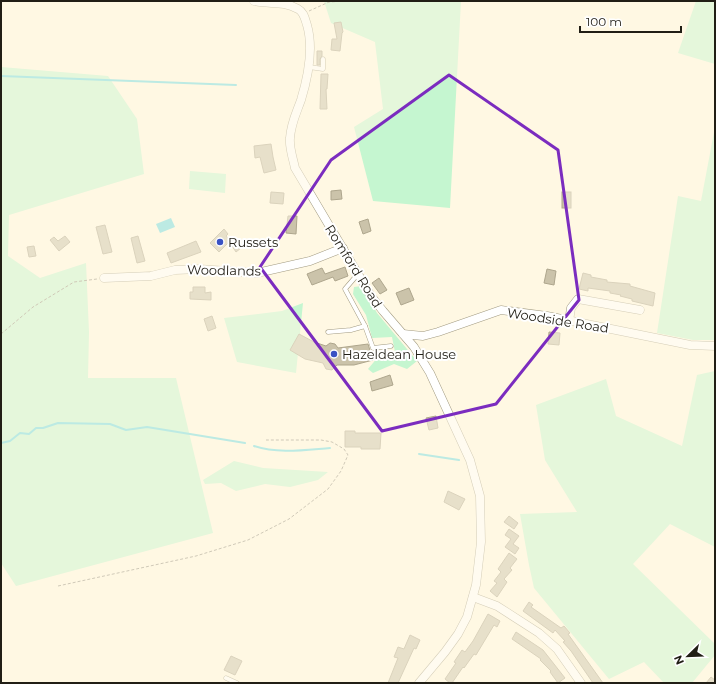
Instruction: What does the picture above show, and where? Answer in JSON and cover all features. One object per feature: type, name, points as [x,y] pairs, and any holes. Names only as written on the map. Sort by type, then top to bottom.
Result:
[{"type":"street","points":[[254,1],[280,1],[302,12]]},
{"type":"street","name":"Romford Road","points":[[300,1],[309,34],[309,67],[306,85],[292,120],[290,140],[291,153],[295,168],[342,248],[379,306],[414,347],[430,373],[470,460],[480,496],[481,542],[473,597],[467,616],[458,634],[419,683]]},
{"type":"street","name":"Woodlands","points":[[104,278],[151,276],[175,270],[199,269],[257,273],[310,261],[342,248]]},
{"type":"street","points":[[569,320],[571,308],[578,299],[640,310]]},
{"type":"street","name":"Woodside Road","points":[[403,334],[423,336],[501,310],[569,320],[690,345],[715,346]]},
{"type":"street","points":[[473,597],[497,606],[539,633],[557,649],[581,683]]},
{"type":"lane","points":[[309,67],[323,69],[323,59]]},
{"type":"lane","points":[[358,273],[345,289],[365,326],[373,348],[391,346]]},
{"type":"lane","points":[[328,332],[352,330],[365,326]]},
{"type":"lane","points":[[226,678],[237,683]]},
{"type":"path","points":[[302,12],[329,2],[344,1]]},
{"type":"path","points":[[1,334],[33,307],[74,282],[104,278]]},
{"type":"path","points":[[58,586],[196,556],[248,540],[289,519],[328,489],[341,471],[348,454],[344,449],[332,442],[321,440],[266,440]]},
{"type":"highlighted area","points":[[449,75],[558,150],[579,300],[496,404],[382,431],[260,267],[331,160]]},
{"type":"green space","points":[[324,1],[461,1],[450,208],[373,201],[354,127],[383,109],[375,42],[331,23]]},
{"type":"green space","points":[[696,1],[715,1],[715,64],[678,53]]},
{"type":"green space","points":[[1,67],[108,76],[137,119],[144,174],[9,215],[8,256],[40,278],[86,263],[89,332],[88,378],[176,378],[213,533],[16,586],[1,563]]},
{"type":"green space","points":[[715,127],[715,340],[693,340],[657,333],[678,196],[701,201]]},
{"type":"green space","points":[[190,171],[226,174],[225,193],[189,189]]},
{"type":"green space","points":[[362,286],[377,313],[417,361],[407,369],[394,364],[373,373],[368,369],[378,357],[395,352],[392,337],[372,338],[366,315],[353,294],[354,287]]},
{"type":"green space","points":[[303,303],[296,373],[237,362],[224,318],[282,311]]},
{"type":"green space","points":[[715,371],[715,547],[670,524],[633,564],[715,644],[715,655],[692,683],[664,683],[644,662],[609,679],[534,588],[520,514],[577,512],[545,460],[536,405],[606,379],[616,416],[682,446],[697,375]]},
{"type":"green space","points":[[234,461],[263,468],[328,472],[318,480],[290,487],[265,484],[236,491],[221,483],[205,484],[203,480]]},
{"type":"water","points":[[171,218],[175,227],[160,233],[156,224]]},
{"type":"building","points":[[341,22],[343,32],[340,51],[331,50],[332,39],[337,39],[334,23]]},
{"type":"building","points":[[317,51],[322,51],[320,65],[317,65]]},
{"type":"building","points":[[321,74],[328,74],[326,89],[327,109],[320,109]]},
{"type":"building","points":[[271,144],[276,170],[264,173],[260,157],[255,158],[254,146]]},
{"type":"building","points":[[341,190],[342,199],[331,200],[331,191]]},
{"type":"building","points":[[271,192],[284,193],[283,204],[270,203]]},
{"type":"building","points":[[562,192],[571,192],[571,208],[562,208]]},
{"type":"building","points":[[288,216],[297,216],[296,234],[286,233]]},
{"type":"building","points":[[368,219],[371,231],[363,234],[359,222]]},
{"type":"building","points":[[105,225],[112,252],[103,254],[96,227]]},
{"type":"building","name":"Russets","points":[[224,229],[228,234],[226,236],[230,241],[219,252],[210,243]]},
{"type":"building","points":[[65,236],[70,242],[59,251],[50,240],[54,237],[58,241]]},
{"type":"building","points":[[138,236],[145,261],[137,263],[131,238]]},
{"type":"building","points":[[196,241],[201,252],[171,263],[167,253]]},
{"type":"building","points":[[237,242],[241,248],[236,252],[232,246]]},
{"type":"building","points":[[34,246],[36,256],[29,257],[27,247]]},
{"type":"building","points":[[345,267],[348,276],[335,281],[333,277],[312,285],[307,274],[322,268],[325,274]]},
{"type":"building","points":[[547,269],[556,271],[554,285],[544,283]]},
{"type":"building","points":[[583,273],[591,275],[591,277],[607,280],[607,282],[630,284],[630,286],[655,293],[653,306],[632,301],[632,299],[620,296],[621,295],[610,293],[610,291],[588,288],[588,291],[579,289]]},
{"type":"building","points":[[379,278],[387,290],[380,294],[372,283]]},
{"type":"building","points":[[193,287],[205,287],[205,293],[211,292],[211,300],[190,299],[190,292],[193,292]]},
{"type":"building","points":[[409,288],[414,300],[401,305],[396,293]]},
{"type":"building","points":[[212,316],[216,328],[208,331],[204,319]]},
{"type":"building","points":[[549,332],[560,333],[559,345],[548,344]]},
{"type":"building","name":"Hazeldean House","points":[[299,334],[314,342],[326,346],[330,343],[335,344],[338,348],[368,344],[373,360],[354,365],[337,365],[332,370],[326,369],[323,363],[305,359],[290,350]]},
{"type":"building","points":[[390,375],[393,385],[372,391],[370,382]]},
{"type":"building","points":[[436,416],[438,428],[429,430],[426,418]]},
{"type":"building","points":[[345,431],[355,431],[355,433],[381,433],[380,449],[345,447]]},
{"type":"building","points":[[448,491],[465,499],[459,510],[444,502]]},
{"type":"building","points":[[509,516],[518,523],[514,529],[504,522]]},
{"type":"building","points":[[509,529],[519,536],[513,544],[519,548],[515,554],[505,547],[511,539],[505,535]]},
{"type":"building","points":[[509,553],[517,559],[510,568],[512,570],[504,579],[507,582],[497,597],[490,591],[497,583],[494,581],[501,572],[498,569]]},
{"type":"building","points":[[529,602],[533,605],[531,607],[561,628],[564,626],[570,633],[568,634],[603,683],[593,683],[563,642],[565,641],[555,630],[553,633],[523,611]]},
{"type":"building","points":[[488,614],[500,621],[497,627],[494,625],[476,655],[474,654],[452,683],[450,683],[445,679],[456,663],[454,662],[462,650],[465,652],[473,641]]},
{"type":"building","points":[[516,632],[543,650],[565,678],[558,683],[550,672],[551,671],[540,660],[541,659],[512,639]]},
{"type":"building","points":[[410,635],[420,640],[416,649],[414,648],[398,683],[388,683],[398,658],[394,657],[398,647],[404,649]]},
{"type":"building","points":[[231,656],[242,661],[235,675],[224,670]]},
{"type":"building","points":[[711,677],[715,680],[715,683],[706,683]]},
{"type":"waterway","points":[[1,76],[236,85]]},
{"type":"waterway","points":[[1,443],[10,441],[20,433],[29,434],[36,428],[43,428],[58,423],[110,424],[126,430],[147,427],[245,443]]},
{"type":"waterway","points":[[254,446],[282,451],[330,448]]},
{"type":"waterway","points":[[419,454],[459,460]]},
{"type":"place","name":"Russets","points":[[220,242]]},
{"type":"place","name":"Hazeldean House","points":[[334,354]]}]
